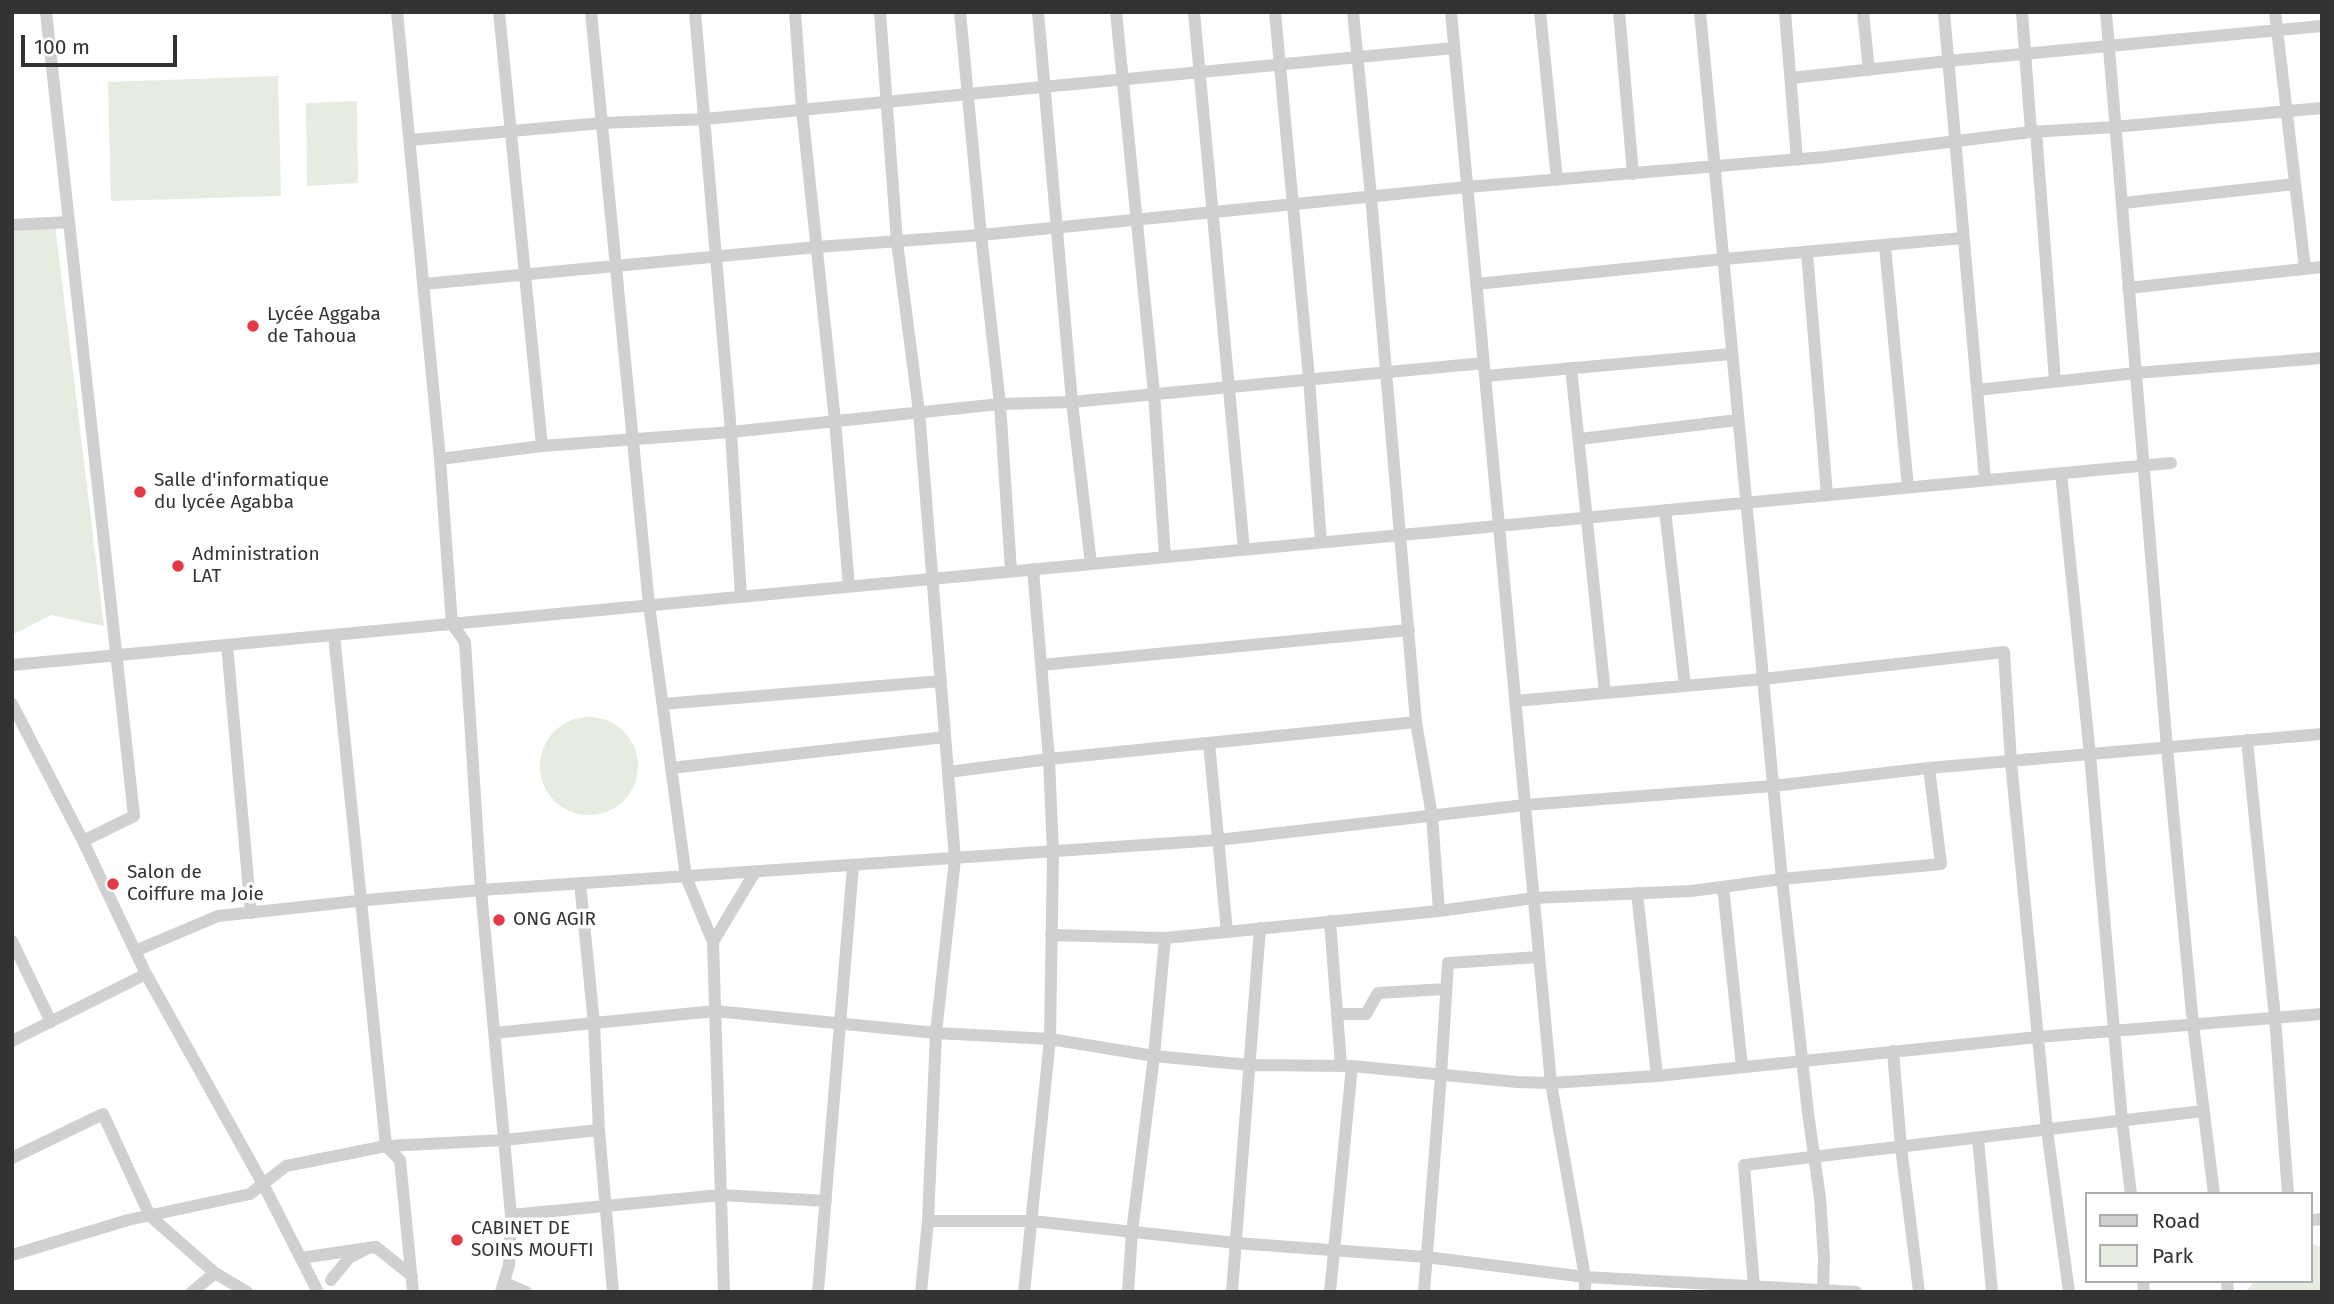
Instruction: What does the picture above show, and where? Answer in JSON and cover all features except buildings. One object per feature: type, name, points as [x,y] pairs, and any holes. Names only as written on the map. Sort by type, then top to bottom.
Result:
[{"type":"street","points":[[46,12],[134,816],[83,841]]},
{"type":"street","points":[[397,12],[440,459],[452,624],[465,642],[481,890],[511,1215],[509,1265],[503,1287],[526,1292]]},
{"type":"street","points":[[499,12],[542,446]]},
{"type":"street","points":[[591,12],[649,605],[686,877],[713,943],[724,1292]]},
{"type":"street","points":[[695,12],[731,432],[741,597]]},
{"type":"street","points":[[795,12],[802,109],[835,421],[849,586]]},
{"type":"street","points":[[880,12],[897,242],[919,412],[955,859],[936,1033],[929,1221],[921,1292]]},
{"type":"street","points":[[960,12],[1000,404],[1012,571]]},
{"type":"street","points":[[1038,12],[1059,227],[1072,402],[1091,564]]},
{"type":"street","points":[[1116,12],[1154,393],[1165,557]]},
{"type":"street","points":[[1194,12],[1244,550]]},
{"type":"street","points":[[1275,12],[1309,378],[1321,542]]},
{"type":"street","points":[[1353,12],[1416,722],[1432,816],[1438,911]]},
{"type":"street","points":[[1451,12],[1551,1083],[1585,1277],[1585,1292]]},
{"type":"street","points":[[1540,12],[1557,180]]},
{"type":"street","points":[[1619,12],[1633,174]]},
{"type":"street","points":[[1700,12],[1782,879],[1808,1113],[1816,1157],[1824,1257],[1823,1290]]},
{"type":"street","points":[[1785,12],[1797,160]]},
{"type":"street","points":[[1863,12],[1869,69]]},
{"type":"street","points":[[1944,12],[1985,480]]},
{"type":"street","points":[[2022,12],[2055,381]]},
{"type":"street","points":[[2106,12],[2167,748],[2193,1024],[2214,1192]]},
{"type":"street","points":[[2275,12],[2305,268]]},
{"type":"street","points":[[1791,78],[2322,26]]},
{"type":"street","points":[[410,140],[602,123],[705,119],[1454,48]]},
{"type":"street","points":[[424,284],[817,247],[981,235],[1467,187],[1797,160],[2033,131],[2114,127],[2322,108]]},
{"type":"street","points":[[2123,202],[2295,184]]},
{"type":"street","points":[[12,225],[69,222]]},
{"type":"street","points":[[1476,284],[1724,258],[1964,238]]},
{"type":"street","points":[[1885,246],[1908,487]]},
{"type":"street","points":[[1807,253],[1827,495]]},
{"type":"street","points":[[2129,288],[2322,267]]},
{"type":"street","points":[[440,459],[542,446],[731,432],[1000,404],[1072,402],[1309,378],[1386,372],[1571,368],[1731,354]]},
{"type":"street","points":[[1977,390],[2136,373],[2322,358]]},
{"type":"street","points":[[1571,368],[1605,693]]},
{"type":"street","points":[[1580,439],[1737,420]]},
{"type":"street","points":[[12,665],[2171,463]]},
{"type":"street","points":[[2061,473],[2090,755],[2122,1121],[2132,1192]]},
{"type":"street","points":[[1665,510],[1685,686]]},
{"type":"street","points":[[1024,1292],[1049,1039],[1053,853],[1049,759],[1033,569]]},
{"type":"street","points":[[1041,665],[1409,630]]},
{"type":"street","points":[[334,635],[386,1146],[400,1160],[413,1292]]},
{"type":"street","points":[[227,645],[251,913]]},
{"type":"street","points":[[1516,701],[1763,679],[2004,652],[2011,762],[2047,1130],[2068,1292]]},
{"type":"street","points":[[663,704],[941,681]]},
{"type":"street","points":[[12,704],[83,841],[146,974],[263,1184],[318,1292]]},
{"type":"street","points":[[948,772],[1049,759],[1416,722]]},
{"type":"street","points":[[135,951],[218,916],[363,901],[481,890],[1218,840],[1525,805],[1773,786],[1929,768],[2322,734]]},
{"type":"street","points":[[671,768],[945,737]]},
{"type":"street","points":[[2247,740],[2275,1017],[2288,1192]]},
{"type":"street","points":[[1209,743],[1227,932]]},
{"type":"street","points":[[1051,935],[1165,938],[1438,911],[1534,898],[1691,891],[1782,879],[1941,864],[1929,768]]},
{"type":"street","points":[[818,1292],[853,866]]},
{"type":"street","points":[[713,943],[755,872]]},
{"type":"street","points":[[580,883],[594,1024],[599,1130],[613,1292]]},
{"type":"street","points":[[1723,887],[1742,1067]]},
{"type":"street","points":[[1637,893],[1657,1076]]},
{"type":"street","points":[[1330,921],[1337,1014],[1346,1065],[1330,1292]]},
{"type":"street","points":[[1231,1292],[1260,928]]},
{"type":"street","points":[[1128,1292],[1132,1232],[1154,1056],[1165,938]]},
{"type":"street","points":[[14,947],[51,1021]]},
{"type":"street","points":[[1424,1292],[1447,963],[1539,957]]},
{"type":"street","points":[[12,1041],[146,974]]},
{"type":"street","points":[[1337,1014],[1366,1014],[1378,993],[1446,989]]},
{"type":"street","points":[[494,1033],[715,1012],[936,1033],[1049,1039],[1154,1056],[1250,1065],[1346,1065],[1551,1083],[1657,1076],[2038,1037],[2322,1014]]},
{"type":"street","points":[[1893,1051],[1901,1147],[1919,1292]]},
{"type":"street","points":[[1754,1286],[1744,1165],[2203,1111]]},
{"type":"street","points":[[12,1158],[103,1114],[150,1216],[215,1273],[247,1292]]},
{"type":"street","points":[[12,1255],[150,1216],[250,1194],[286,1166],[386,1146],[504,1140],[599,1130]]},
{"type":"street","points":[[1978,1138],[1992,1292]]},
{"type":"street","points":[[511,1215],[721,1195],[826,1201]]},
{"type":"street","points":[[929,1221],[1032,1222],[1236,1243],[1426,1257],[1671,1287],[1754,1286],[1856,1292]]},
{"type":"street","points":[[301,1258],[376,1247],[412,1276]]},
{"type":"street","points":[[331,1280],[349,1258],[368,1248]]},
{"type":"street","points":[[192,1292],[215,1273]]},
{"type":"green space","points":[[278,76],[281,196],[111,201],[108,82]]},
{"type":"green space","points":[[357,101],[358,183],[307,186],[306,103]]},
{"type":"green space","points":[[55,224],[104,626],[51,615],[12,635],[12,228]]},
{"type":"green space","points":[[589,717],[608,720],[624,731],[635,747],[638,766],[635,785],[624,801],[608,812],[589,815],[570,812],[554,801],[543,785],[540,766],[543,747],[554,731],[570,720]]},
{"type":"green space","points":[[2313,1245],[2322,1247],[2322,1292],[2245,1292],[2253,1283],[2313,1283]]},
{"type":"place","name":"Lycée Aggaba de Tahoua","points":[[253,326]]},
{"type":"place","name":"Salle d'informatique du lycée Agabba","points":[[140,492]]},
{"type":"place","name":"Administration LAT","points":[[178,566]]},
{"type":"place","name":"Salon de Coiffure ma Joie","points":[[113,884]]},
{"type":"place","name":"ONG AGIR","points":[[499,920]]},
{"type":"place","name":"CABINET DE SOINS MOUFTI","points":[[457,1240]]}]
